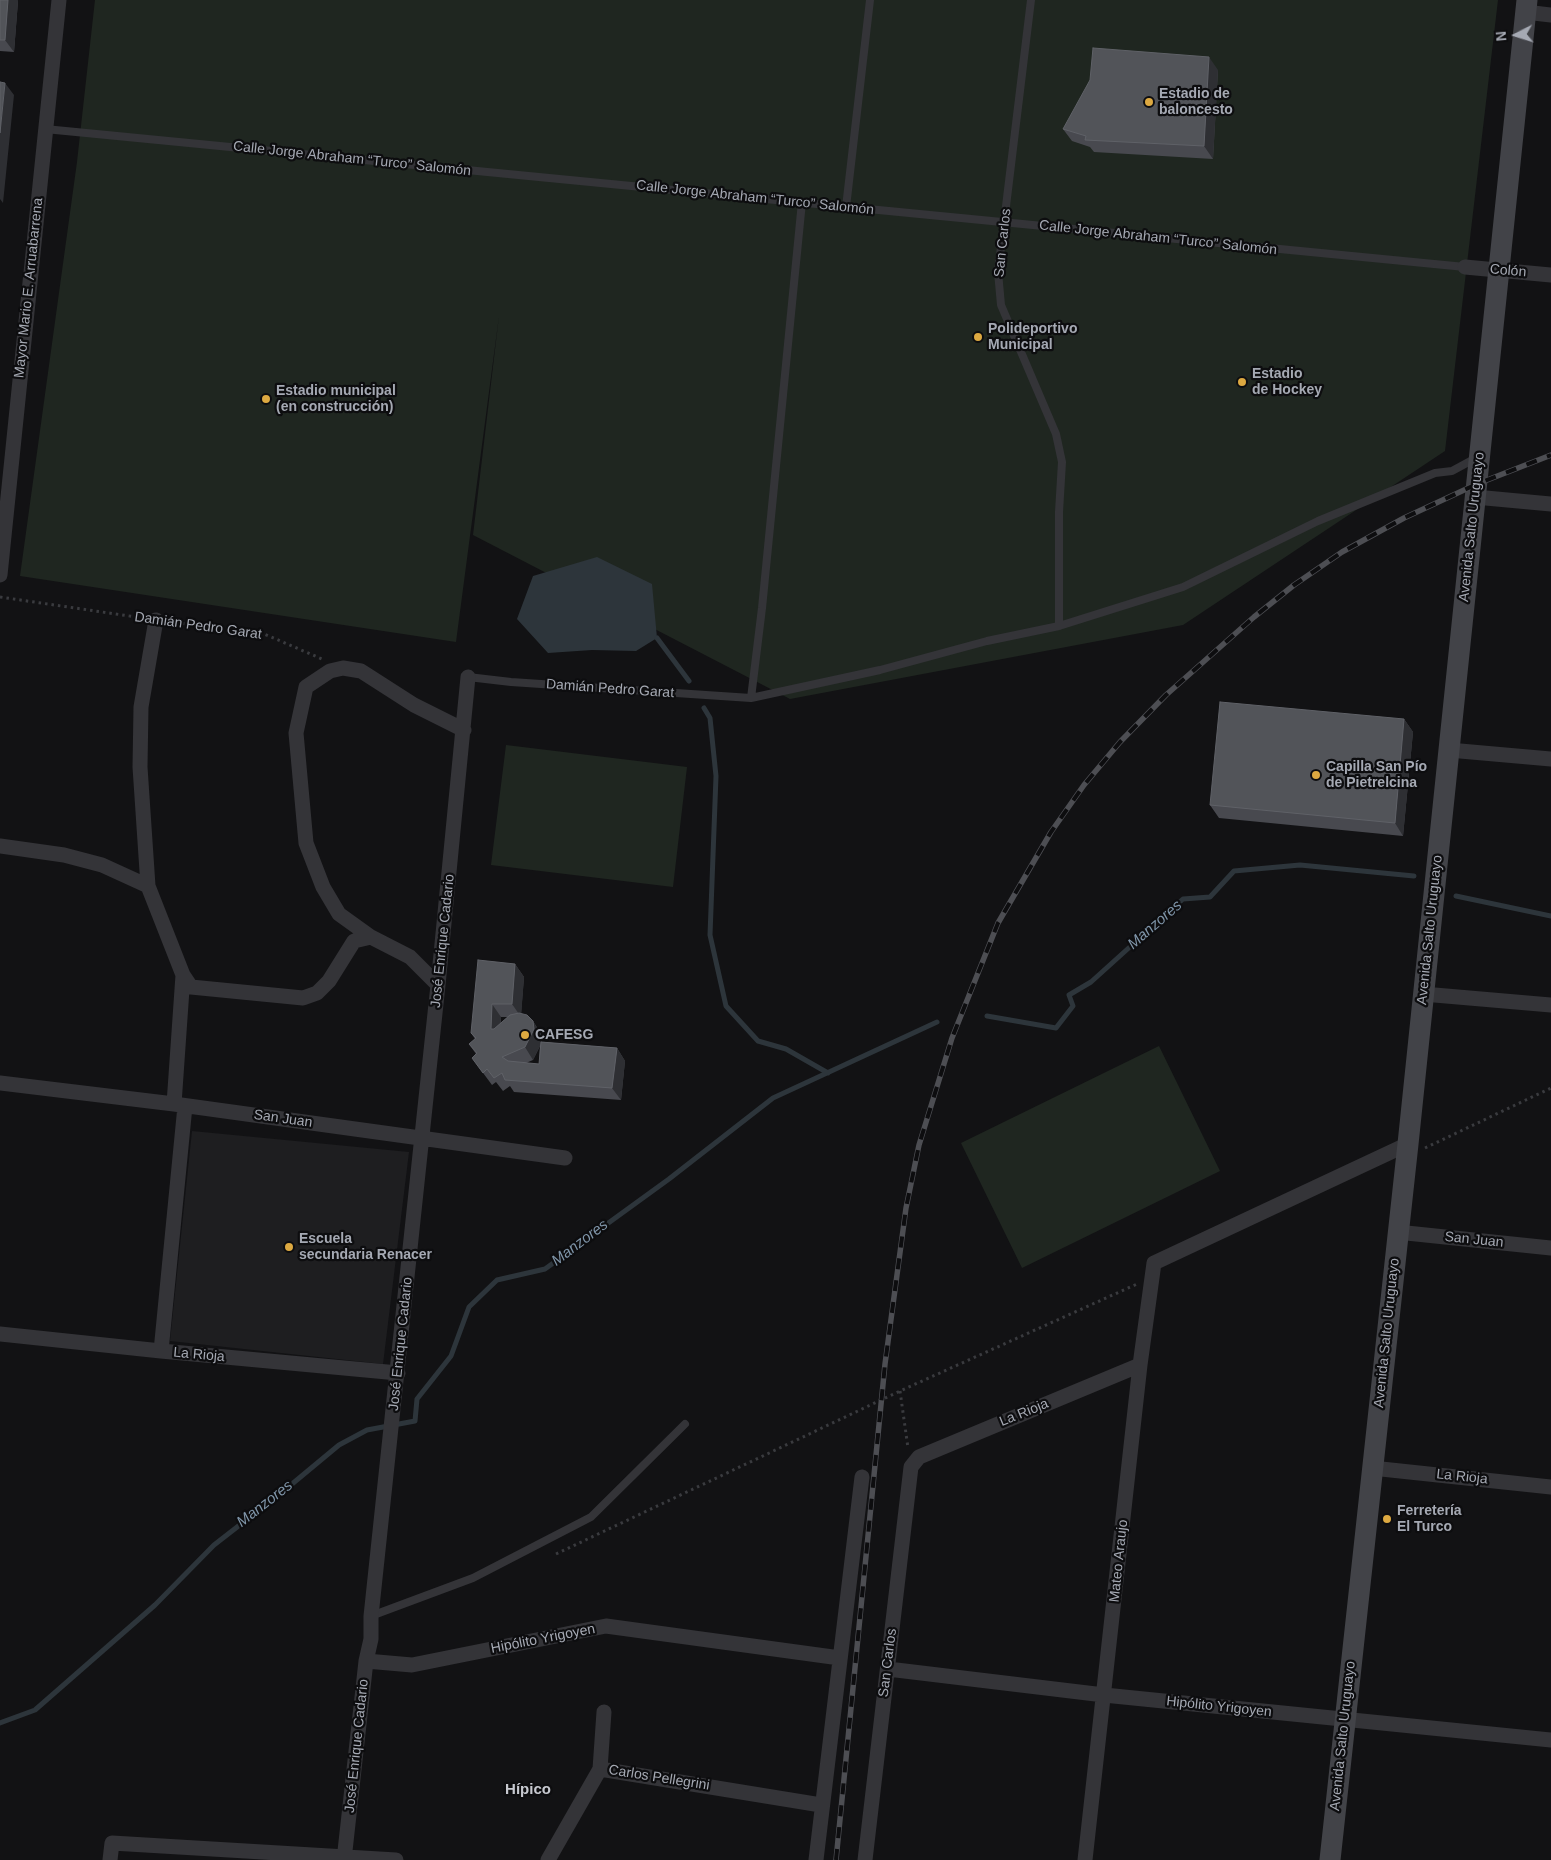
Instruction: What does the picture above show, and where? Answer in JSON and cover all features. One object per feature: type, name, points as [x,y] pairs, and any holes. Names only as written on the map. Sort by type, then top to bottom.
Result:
[{"type":"main road","name":"Avenida Salto Uruguayo","points":[[1330,1860],[1407,1150],[1526,6]]},
{"type":"street","name":"Mayor Mario E. Arruabarrena","points":[[0,575],[59,0]]},
{"type":"street","points":[[1526,6],[1551,15]]},
{"type":"street","name":"Colón","points":[[1465,268],[1551,275]]},
{"type":"street","points":[[1475,497],[1551,504]]},
{"type":"street","points":[[156,620],[141,707],[140,767],[148,886],[183,975],[191,987],[303,998],[316,993],[329,981],[354,941],[371,937]]},
{"type":"street","points":[[438,986],[410,957],[371,937],[338,914],[323,887],[306,843],[296,733],[306,687],[330,671],[343,668],[361,671],[414,705],[464,730]]},
{"type":"street","name":"José Enrique Cadario","points":[[345,1858],[366,1661],[371,1639],[371,1616],[438,986],[468,677]]},
{"type":"street","points":[[1449,750],[1551,759]]},
{"type":"street","points":[[0,846],[64,855],[102,865],[148,886]]},
{"type":"street","points":[[161,1352],[180,1105],[183,975]]},
{"type":"street","points":[[1423,994],[1551,1005]]},
{"type":"street","name":"San Juan","points":[[0,1083],[422,1137],[565,1158]]},
{"type":"street","name":"Mateo Araujo","points":[[1086,1860],[1140,1365],[1154,1263],[1407,1150]]},
{"type":"street","name":"San Juan","points":[[1398,1232],[1551,1248]]},
{"type":"street","name":"La Rioja","points":[[0,1334],[161,1352],[398,1373]]},
{"type":"street","name":"La Rioja","points":[[911,1467],[919,1457],[1140,1365]]},
{"type":"street","name":"San Carlos","points":[[865,1860],[911,1467]]},
{"type":"street","name":"La Rioja","points":[[1372,1468],[1551,1487]]},
{"type":"street","points":[[816,1860],[821,1805],[862,1477]]},
{"type":"street","name":"Hipólito Yrigoyen","points":[[366,1661],[412,1665],[606,1626],[840,1658]]},
{"type":"street","name":"Hipólito Yrigoyen","points":[[888,1669],[1104,1695],[1551,1740]]},
{"type":"street","points":[[600,1769],[604,1712]]},
{"type":"street","name":"Carlos Pellegrini","points":[[548,1860],[600,1769],[821,1805]]},
{"type":"street","points":[[110,1860],[112,1843],[396,1860]]},
{"type":"lane","points":[[846,207],[870,0]]},
{"type":"lane","name":"San Carlos","points":[[1031,0],[998,272],[1001,305],[1056,434],[1062,462],[1060,626]]},
{"type":"lane","name":"Calle Jorge Abraham “Turco” Salomón","points":[[45,129],[1465,268]]},
{"type":"lane","points":[[751,698],[802,202]]},
{"type":"lane","name":"Damián Pedro Garat","points":[[468,677],[511,682],[751,698],[880,670],[987,641],[1060,626],[1183,587],[1318,521],[1435,473],[1452,471],[1480,457]]},
{"type":"lane","points":[[371,1616],[473,1578],[591,1517],[685,1424]]},
{"type":"path","name":"Damián Pedro Garat","points":[[0,598],[262,633],[343,668]]},
{"type":"path","points":[[1407,1150],[1551,1088]]},
{"type":"path","points":[[556,1554],[900,1391],[911,1467]]},
{"type":"shaded area","name":"Polideportivo Municipal","points":[[95,0],[1498,0],[1445,451],[1183,625],[790,699],[473,535],[499,316],[456,642],[20,576],[77,162]]},
{"type":"shaded area","points":[[597,557],[652,584],[657,638],[636,651],[592,650],[548,653],[517,619],[533,576]]},
{"type":"shaded area","points":[[506,745],[687,767],[673,887],[491,865]]},
{"type":"shaded area","points":[[1159,1046],[1220,1171],[1022,1268],[961,1143]]},
{"type":"shaded area","name":"Escuela secundaria Renacer","points":[[192,1131],[409,1152],[383,1364],[170,1341]]},
{"type":"building","points":[[0,0],[8,0],[5,40],[0,40]]},
{"type":"building","points":[[1093,48],[1209,57],[1204,146],[1085,140],[1086,136],[1063,129],[1090,80]]},
{"type":"building","points":[[0,82],[5,83],[0,133]]},
{"type":"building","name":"Capilla San Pío de Pietrelcina","points":[[1220,702],[1404,719],[1395,823],[1210,805]]},
{"type":"building","name":"CAFESG","points":[[478,960],[515,964],[512,1004],[492,1004],[491,1029],[494,1029],[510,1015],[519,1013],[527,1015],[533,1021],[534,1029],[525,1047],[502,1057],[508,1061],[539,1064],[541,1042],[617,1048],[612,1088],[505,1080],[502,1073],[494,1078],[487,1069],[483,1073],[472,1058],[477,1053],[469,1044],[476,1038],[471,1033]]},
{"type":"waterway","points":[[657,638],[689,681]]},
{"type":"waterway","points":[[704,708],[710,718],[716,776],[710,935],[726,1006],[758,1041],[786,1049],[828,1073]]},
{"type":"waterway","name":"Manzores","points":[[987,1016],[1056,1028],[1073,1006],[1069,995],[1091,982],[1183,899],[1210,897],[1234,871],[1300,865],[1414,876]]},
{"type":"waterway","name":"Manzores","points":[[1456,896],[1551,916]]},
{"type":"waterway","name":"Manzores","points":[[0,1723],[35,1710],[155,1605],[214,1545],[339,1445],[367,1430],[415,1421],[417,1399],[451,1356],[469,1307],[497,1280],[545,1269],[669,1179],[773,1098],[937,1022]]},
{"type":"railway","points":[[836,1860],[885,1364],[906,1208],[919,1145],[952,1038],[998,923],[1051,832],[1084,785],[1120,742],[1166,695],[1254,617],[1294,585],[1342,552],[1404,518],[1477,484],[1551,455]]},
{"type":"place","name":"Estadio de baloncesto","points":[[1149,102]]},
{"type":"place","name":"Polideportivo Municipal","points":[[978,337]]},
{"type":"place","name":"Estadio de Hockey","points":[[1242,382]]},
{"type":"place","name":"Estadio municipal (en construcción)","points":[[266,399]]},
{"type":"place","name":"Capilla San Pío de Pietrelcina","points":[[1316,775]]},
{"type":"place","name":"CAFESG","points":[[525,1035]]},
{"type":"place","name":"Escuela secundaria Renacer","points":[[289,1247]]},
{"type":"place","name":"Ferretería El Turco","points":[[1387,1519]]},
{"type":"district","name":"Hípico","points":[[528,1790]]}]
